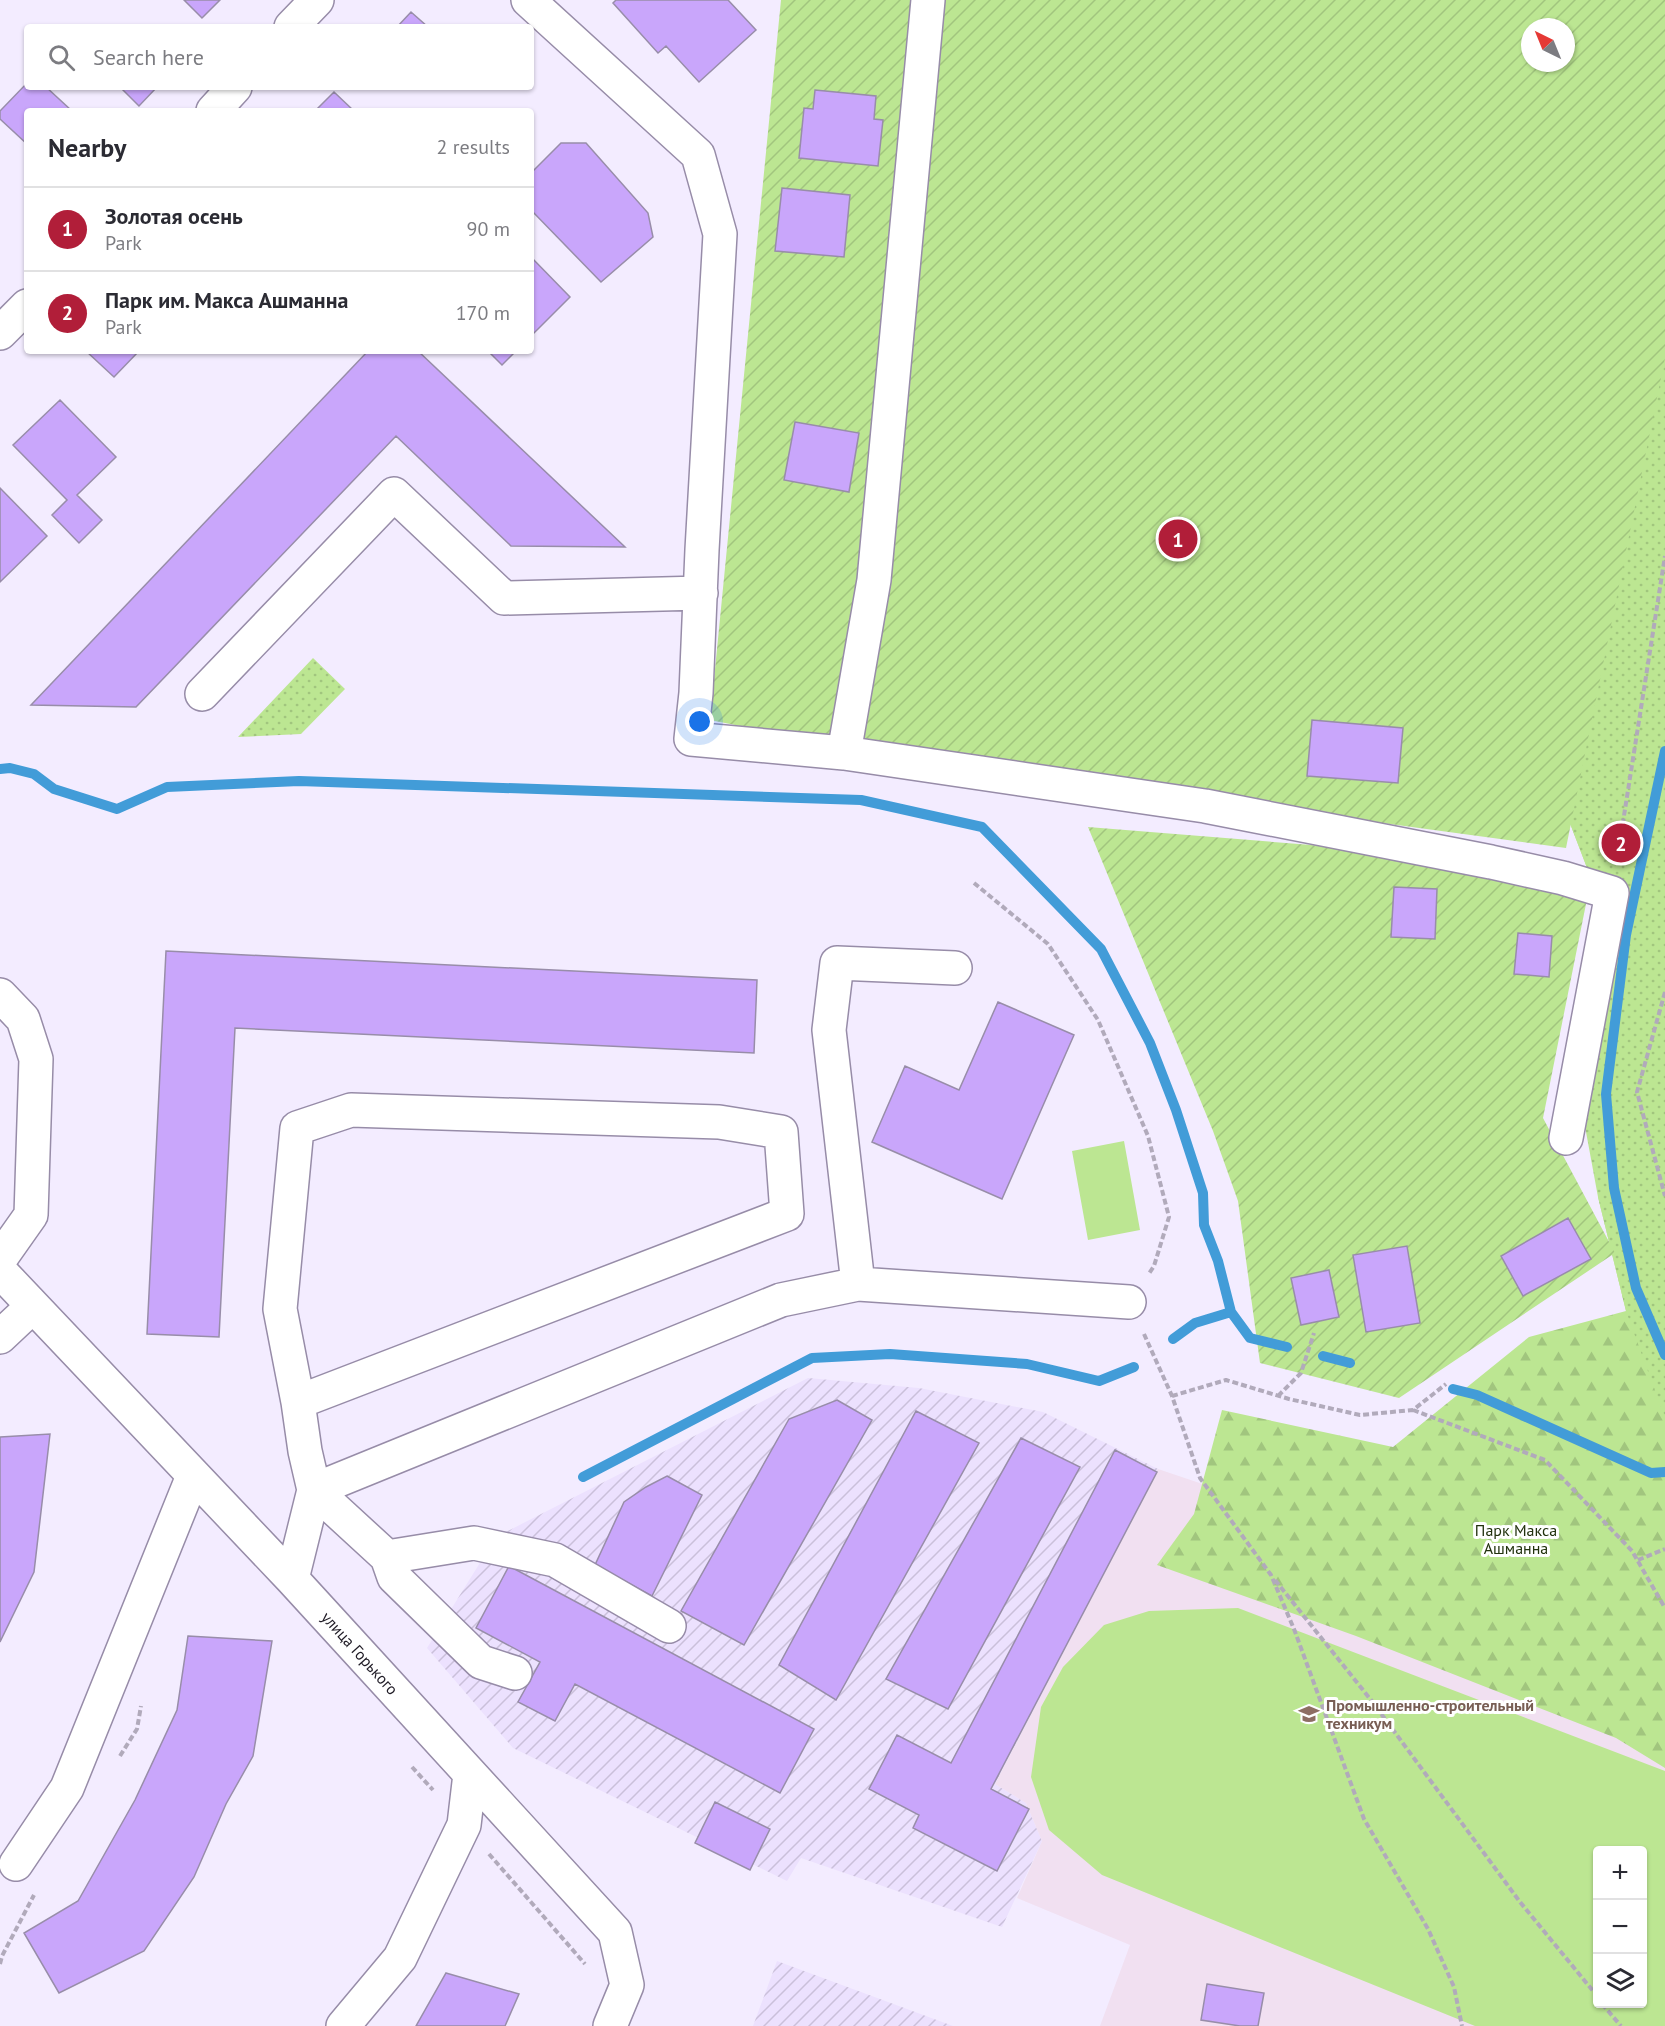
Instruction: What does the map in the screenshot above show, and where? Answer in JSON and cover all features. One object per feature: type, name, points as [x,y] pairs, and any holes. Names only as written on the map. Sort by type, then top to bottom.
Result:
[{"type":"street","points":[[294,24],[317,0]]},
{"type":"street","points":[[528,0],[698,155],[720,234],[696,693],[691,739],[843,753],[1205,806],[1491,862],[1563,878],[1612,893],[1566,1138]]},
{"type":"street","points":[[843,753],[874,580],[928,0]]},
{"type":"street","points":[[216,108],[232,90]]},
{"type":"street","points":[[0,333],[24,309]]},
{"type":"street","points":[[202,694],[394,494],[504,598],[700,593]]},
{"type":"street","points":[[858,1284],[829,1030],[837,963],[955,968]]},
{"type":"street","points":[[0,995],[23,1019],[36,1059],[31,1215],[0,1259]]},
{"type":"street","points":[[292,1579],[314,1490],[280,1309],[297,1128],[351,1110],[719,1122],[781,1131],[788,1214],[298,1402]]},
{"type":"street","name":"улица Горького","points":[[0,1271],[292,1579],[615,1932],[627,1985],[610,2026]]},
{"type":"street","points":[[314,1490],[781,1300],[858,1284],[1129,1302]]},
{"type":"street","points":[[0,1337],[33,1306]]},
{"type":"street","points":[[16,1864],[68,1788],[194,1476]]},
{"type":"street","points":[[314,1490],[387,1557],[394,1577],[481,1662],[515,1673]]},
{"type":"street","points":[[387,1557],[474,1543],[555,1560],[669,1626]]},
{"type":"street","points":[[343,2026],[400,1958],[464,1825],[470,1774]]},
{"type":"path","points":[[1612,893],[1665,556]]},
{"type":"path","points":[[974,883],[1048,944],[1098,1020],[1148,1136],[1169,1217],[1154,1266],[1129,1302],[1172,1396],[1200,1478],[1271,1575],[1371,1700],[1520,1902],[1593,1991]]},
{"type":"path","points":[[1665,992],[1637,1092],[1665,1196]]},
{"type":"path","points":[[1278,1396],[1300,1373],[1314,1332]]},
{"type":"path","points":[[1172,1396],[1226,1380],[1278,1396],[1360,1415],[1413,1410],[1545,1460],[1632,1551],[1665,1608]]},
{"type":"path","points":[[1413,1410],[1446,1384]]},
{"type":"path","points":[[1638,1560],[1665,1549]]},
{"type":"path","points":[[1271,1575],[1294,1629],[1364,1819],[1428,1929],[1454,1987],[1462,2026]]},
{"type":"path","points":[[118,1759],[137,1729],[142,1696]]},
{"type":"path","points":[[410,1764],[588,1967]]},
{"type":"path","points":[[0,1964],[37,1890]]},
{"type":"path","points":[[1605,2008],[1621,2026]]},
{"type":"shaded area","points":[[808,1378],[919,1388],[1043,1412],[1158,1469],[995,1784],[1026,1803],[1042,1841],[1002,1927],[801,1858],[787,1881],[513,1748],[427,1648],[496,1537]]},
{"type":"shaded area","name":"Промышленно-строительный техникум","points":[[1158,1469],[1247,1499],[1665,1753],[1665,2026],[1100,2026],[1130,1945],[1017,1898],[1042,1841],[1026,1803],[995,1784]]},
{"type":"shaded area","points":[[777,1961],[953,2026],[753,2026]]},
{"type":"green space","points":[[781,0],[1665,0],[1665,358],[1566,848],[889,756],[710,720]]},
{"type":"green space","name":"Парк Макса Ашманна","points":[[1665,212],[1665,1768],[1616,1738],[1356,1636],[1157,1565],[1194,1514],[1222,1410],[1393,1447],[1529,1337],[1626,1311],[1598,1197],[1605,915],[1550,771]]},
{"type":"green space","points":[[1665,212],[1665,1418],[1626,1311],[1598,1197],[1577,1083],[1605,915],[1550,771]]},
{"type":"green space","points":[[313,658],[345,689],[301,734],[238,737]]},
{"type":"green space","points":[[1088,827],[1349,848],[1587,899],[1543,1118],[1615,1253],[1399,1398],[1260,1363],[1238,1201],[1213,1131]]},
{"type":"green space","points":[[1124,1141],[1140,1230],[1088,1240],[1072,1151]]},
{"type":"green space","name":"Промышленно-строительный техникум","points":[[1238,1608],[1665,1771],[1665,2026],[1475,2026],[1102,1875],[1049,1830],[1031,1777],[1041,1707],[1063,1667],[1104,1625],[1149,1611]]},
{"type":"building","points":[[184,0],[220,0],[202,18]]},
{"type":"building","points":[[616,0],[728,0],[756,30],[699,82],[666,46],[658,53],[613,3]]},
{"type":"building","points":[[411,12],[425,24],[400,24]]},
{"type":"building","points":[[24,86],[24,90],[49,90],[69,108],[24,108],[24,141],[0,119],[0,111]]},
{"type":"building","points":[[123,90],[154,90],[139,106]]},
{"type":"building","points":[[815,90],[876,96],[874,119],[883,120],[878,166],[799,158],[804,108],[813,109]]},
{"type":"building","points":[[334,92],[351,108],[318,108]]},
{"type":"building","points":[[561,143],[586,143],[648,213],[653,237],[601,282],[534,213],[534,170]]},
{"type":"building","points":[[782,188],[850,195],[844,257],[775,251]]},
{"type":"building","points":[[534,260],[570,297],[534,333]]},
{"type":"building","points":[[89,354],[136,354],[114,377]]},
{"type":"building","points":[[365,354],[421,354],[625,547],[511,546],[396,436],[136,707],[31,705]]},
{"type":"building","points":[[491,354],[513,354],[502,365]]},
{"type":"building","points":[[60,400],[116,457],[77,495],[102,520],[79,543],[52,515],[67,500],[13,445]]},
{"type":"building","points":[[795,422],[859,433],[849,492],[784,480]]},
{"type":"building","points":[[0,488],[47,536],[0,582]]},
{"type":"building","points":[[1312,720],[1403,728],[1398,783],[1307,776]]},
{"type":"building","points":[[1394,887],[1437,889],[1435,939],[1391,937]]},
{"type":"building","points":[[1518,933],[1552,936],[1549,977],[1514,974]]},
{"type":"building","points":[[166,951],[757,980],[754,1053],[235,1028],[219,1337],[147,1334]]},
{"type":"building","points":[[998,1002],[1074,1035],[1002,1199],[872,1142],[905,1066],[959,1090]]},
{"type":"building","points":[[1568,1218],[1591,1259],[1523,1296],[1501,1256]]},
{"type":"building","points":[[1407,1246],[1420,1323],[1366,1332],[1353,1255]]},
{"type":"building","points":[[1329,1270],[1339,1317],[1301,1325],[1291,1278]]},
{"type":"building","points":[[837,1400],[872,1420],[744,1645],[681,1611],[789,1419]]},
{"type":"building","points":[[916,1411],[979,1443],[836,1700],[779,1665]]},
{"type":"building","points":[[50,1434],[34,1572],[0,1642],[0,1437]]},
{"type":"building","points":[[1021,1438],[1080,1467],[948,1709],[886,1679]]},
{"type":"building","points":[[1115,1450],[1157,1472],[991,1789],[1029,1809],[997,1871],[913,1828],[919,1815],[869,1789],[897,1735],[951,1763]]},
{"type":"building","points":[[667,1476],[702,1495],[652,1596],[595,1565],[624,1502]]},
{"type":"building","points":[[509,1566],[814,1729],[780,1793],[575,1684],[555,1721],[518,1702],[540,1662],[476,1628]]},
{"type":"building","points":[[188,1636],[272,1641],[253,1756],[226,1804],[194,1877],[144,1951],[59,1993],[24,1933],[78,1901],[135,1800],[177,1710]]},
{"type":"building","points":[[715,1802],[770,1829],[750,1870],[695,1843]]},
{"type":"building","points":[[446,1973],[519,1994],[505,2026],[416,2026]]},
{"type":"building","points":[[1207,1984],[1264,1993],[1258,2026],[1240,2026],[1201,2020]]},
{"type":"waterway","points":[[1665,751],[1626,935],[1606,1094],[1614,1188],[1636,1288],[1665,1355]]},
{"type":"waterway","points":[[0,769],[10,768],[34,774],[54,789],[117,809],[167,787],[299,781],[861,800],[982,827],[1101,949],[1150,1043],[1176,1110],[1203,1193],[1204,1225],[1218,1261],[1231,1312],[1250,1338],[1287,1347]]},
{"type":"waterway","points":[[1173,1339],[1195,1323],[1231,1312]]},
{"type":"waterway","points":[[583,1477],[812,1358],[890,1354],[1027,1364],[1099,1381],[1134,1367]]},
{"type":"waterway","points":[[1323,1356],[1350,1363]]},
{"type":"waterway","points":[[1453,1389],[1477,1395],[1651,1473],[1665,1472]]},
{"type":"place","name":"Золотая осень","points":[[1178,539]]},
{"type":"place","name":"Парк им. Макса Ашманна","points":[[1621,843]]},
{"type":"place","name":"Промышленно-строительный техникум","points":[[1309,1714]]}]
